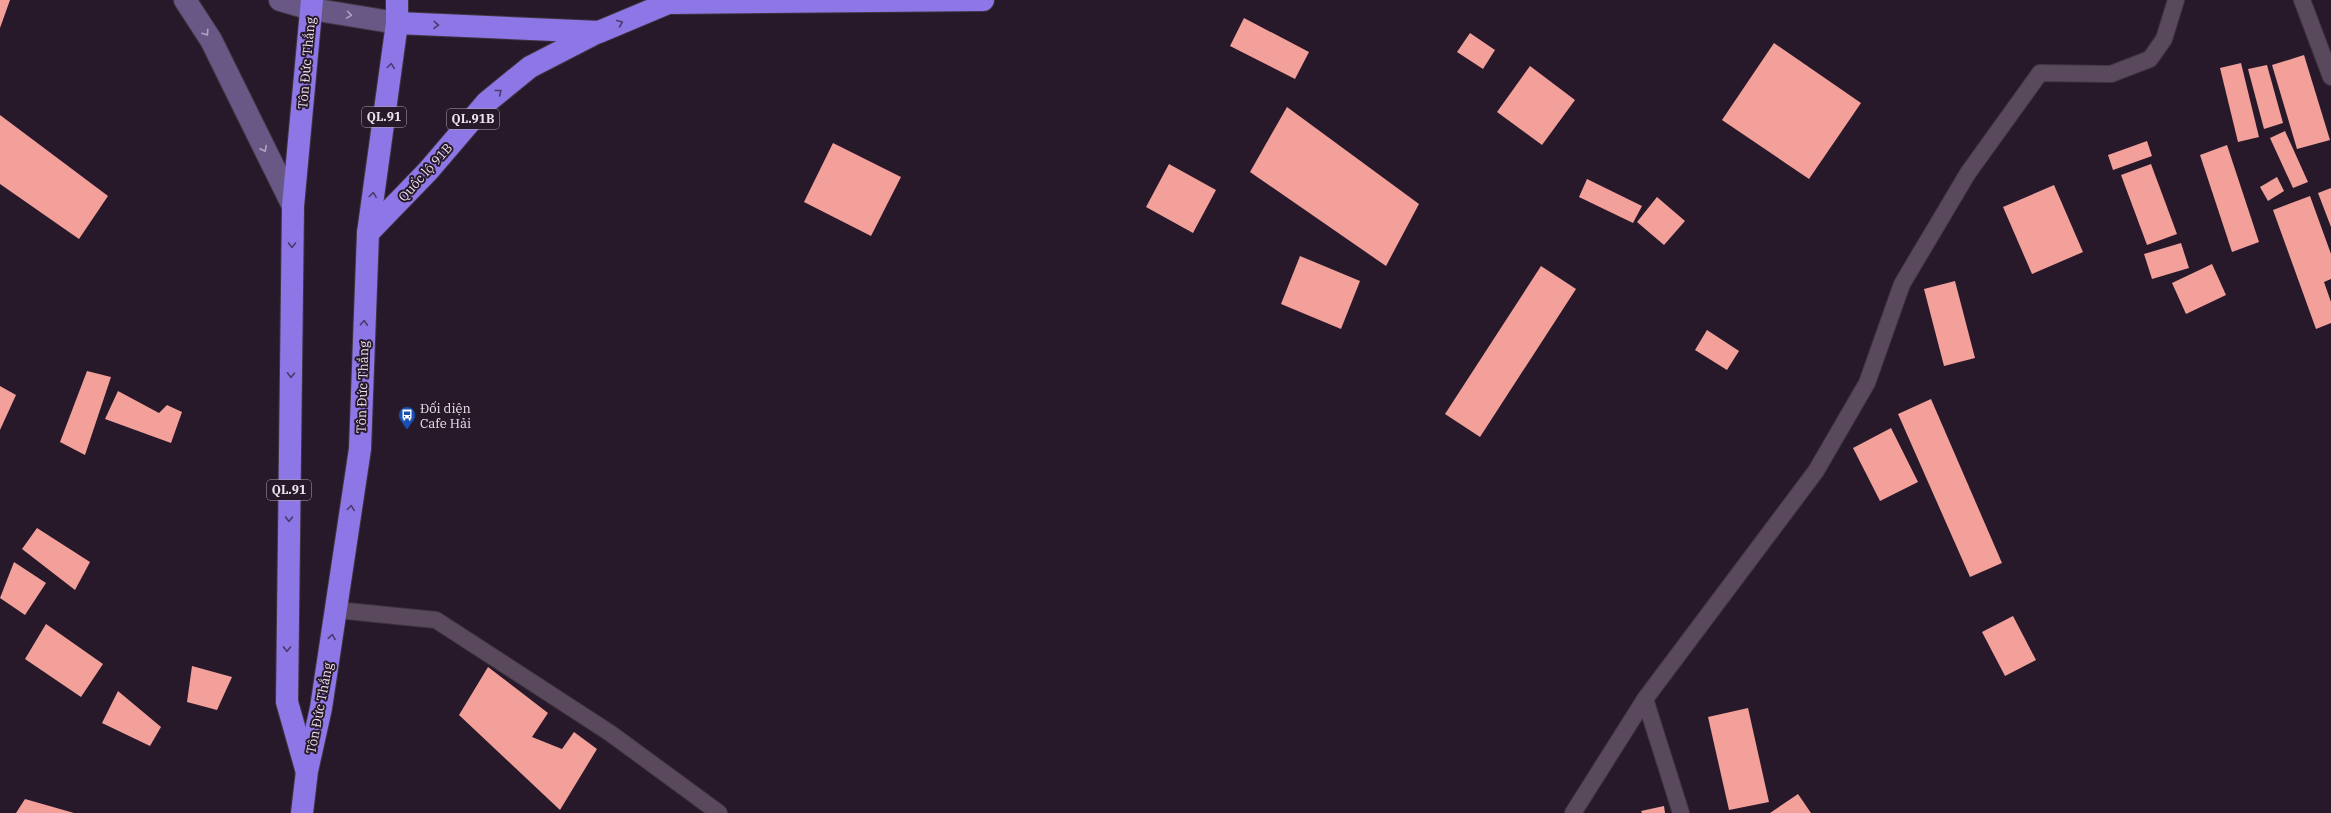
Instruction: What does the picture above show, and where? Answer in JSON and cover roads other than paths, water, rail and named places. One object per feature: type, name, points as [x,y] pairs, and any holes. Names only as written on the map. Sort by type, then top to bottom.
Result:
[{"type":"highway","name":"Tôn Đức Thắng","points":[[302,813],[306,771],[321,708],[360,449],[368,233],[397,23],[397,0]]},
{"type":"highway","name":"QL.91B","points":[[664,2],[983,0]]},
{"type":"highway","name":"Quốc lộ 91B","points":[[368,233],[428,171],[487,102],[530,67],[599,32],[664,2]]},
{"type":"highway","name":"Tôn Đức Thắng","points":[[306,771],[287,702],[292,206],[311,4]]},
{"type":"highway","name":"Quốc lộ 91B","points":[[397,23],[599,32]]},
{"type":"main road","points":[[185,0],[212,40],[292,206]]},
{"type":"main road","points":[[280,0],[311,4],[397,23]]},
{"type":"lane","points":[[1573,813],[1645,698],[1816,471],[1867,383],[1902,284],[1968,173],[2040,73],[2111,74],[2150,59],[2164,39],[2176,0]]},
{"type":"lane","points":[[2302,0],[2331,77]]},
{"type":"lane","points":[[336,610],[436,620],[610,733],[719,813]]},
{"type":"lane","points":[[1645,698],[1681,813]]},
{"type":"place","name":"Đối diện Cafe Hải","points":[[407,430]]}]
